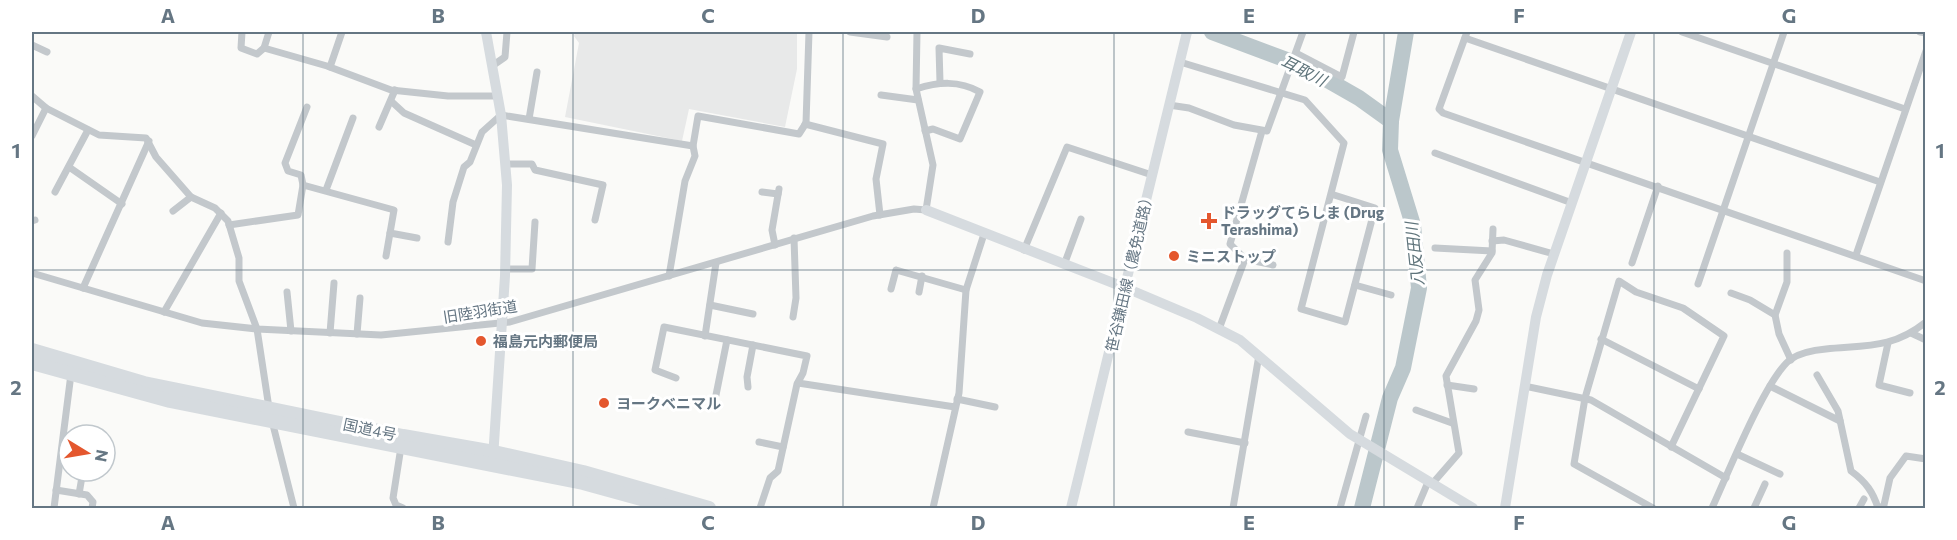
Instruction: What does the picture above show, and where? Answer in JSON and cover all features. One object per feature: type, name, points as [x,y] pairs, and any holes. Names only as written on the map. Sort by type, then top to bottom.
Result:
[{"type":"highway","name":"国道4号","points":[[32,350],[144,383],[401,447],[493,458],[650,490],[710,508]]},
{"type":"highway","name":"国道4号","points":[[32,363],[170,401],[403,436],[493,458],[674,508]]},
{"type":"street","points":[[242,32],[241,48],[257,54],[264,48],[269,32]]},
{"type":"street","points":[[330,67],[342,32]]},
{"type":"street","points":[[486,32],[501,115],[506,164],[505,269],[493,458]]},
{"type":"street","points":[[492,66],[505,57],[507,32]]},
{"type":"street","points":[[669,276],[683,188],[695,156],[693,146],[698,116],[799,134],[805,124],[809,32]]},
{"type":"street","points":[[850,32],[887,37]]},
{"type":"street","points":[[917,32],[916,89],[933,165],[926,210],[1126,288],[1240,340],[1360,441],[1473,508]]},
{"type":"street","name":"笹谷鎌田線（農免道路）","points":[[1071,508],[1187,32]]},
{"type":"street","points":[[1169,105],[1189,108],[1234,125],[1262,131],[1270,129],[1303,32]]},
{"type":"street","points":[[1296,55],[1342,77],[1354,32]]},
{"type":"street","points":[[1505,508],[1536,317],[1554,254],[1631,32]]},
{"type":"street","points":[[1682,32],[1905,109]]},
{"type":"street","points":[[1698,284],[1784,32]]},
{"type":"street","points":[[1920,32],[1926,33]]},
{"type":"street","points":[[1880,182],[1611,89],[1466,35],[1439,109],[1443,113],[1926,281]]},
{"type":"street","points":[[32,45],[47,52]]},
{"type":"street","points":[[264,48],[330,67],[395,90],[448,96],[498,96]]},
{"type":"street","points":[[940,82],[939,48],[970,54]]},
{"type":"street","points":[[1856,255],[1926,51]]},
{"type":"street","points":[[1180,62],[1305,100],[1344,143],[1301,309],[1345,322],[1375,208],[1331,194]]},
{"type":"street","points":[[529,119],[537,72]]},
{"type":"street","points":[[916,89],[940,82],[971,87],[980,92],[960,140],[933,129],[925,131]]},
{"type":"street","points":[[379,127],[395,90]]},
{"type":"street","points":[[881,95],[918,100]]},
{"type":"street","points":[[32,96],[46,108],[99,135],[140,138],[148,141],[156,157],[192,197],[221,213],[229,225],[239,258],[239,281],[257,329],[271,415],[294,508]]},
{"type":"street","points":[[391,101],[404,113],[476,145]]},
{"type":"street","points":[[229,225],[298,215],[303,185],[301,175],[288,171],[285,163],[307,107]]},
{"type":"street","points":[[32,136],[46,108]]},
{"type":"street","points":[[448,242],[453,202],[460,178],[482,132],[501,115],[693,146]]},
{"type":"street","points":[[326,190],[353,118]]},
{"type":"street","points":[[805,124],[883,144],[876,178],[880,215]]},
{"type":"street","points":[[56,192],[88,130]]},
{"type":"street","points":[[1262,131],[1230,244],[1245,259],[1273,265]]},
{"type":"street","points":[[83,288],[148,141]]},
{"type":"street","points":[[1024,250],[1067,147],[1152,175]]},
{"type":"street","points":[[1434,153],[1572,203]]},
{"type":"street","points":[[506,164],[532,164],[535,170],[603,185],[595,220]]},
{"type":"street","points":[[69,167],[122,204]]},
{"type":"street","points":[[303,185],[394,210],[386,256]]},
{"type":"street","points":[[1632,263],[1658,186]]},
{"type":"street","points":[[762,192],[779,191],[772,231],[775,244]]},
{"type":"street","points":[[172,211],[192,197]]},
{"type":"street","name":"旧陸羽街道","points":[[32,273],[202,322],[257,329],[330,333],[440,331],[502,322],[880,215],[914,209],[926,210]]},
{"type":"street","points":[[164,312],[221,213]]},
{"type":"street","points":[[1064,265],[1082,219]]},
{"type":"street","points":[[505,269],[532,269],[535,222]]},
{"type":"street","points":[[1416,508],[1430,483],[1459,453],[1452,423],[1446,376],[1476,321],[1479,310],[1475,280],[1489,260],[1492,251],[1492,229]]},
{"type":"street","points":[[390,233],[417,238]]},
{"type":"street","points":[[933,508],[956,403],[966,290],[984,234]]},
{"type":"street","points":[[793,317],[796,298],[794,238]]},
{"type":"street","points":[[1492,241],[1504,240],[1554,254]]},
{"type":"street","points":[[1435,248],[1492,251]]},
{"type":"street","points":[[1787,253],[1787,282],[1775,315],[1779,334],[1791,360]]},
{"type":"street","points":[[1219,329],[1245,259]]},
{"type":"street","points":[[705,336],[716,263]]},
{"type":"street","points":[[891,289],[896,270],[966,290]]},
{"type":"street","points":[[919,292],[922,276]]},
{"type":"street","points":[[1653,508],[1574,464],[1585,398],[1619,281],[1636,292],[1683,308],[1724,336],[1671,447]]},
{"type":"street","points":[[330,333],[334,283]]},
{"type":"street","points":[[1355,285],[1391,295]]},
{"type":"street","points":[[286,292],[291,331]]},
{"type":"street","points":[[1731,293],[1750,300],[1775,315]]},
{"type":"street","points":[[357,334],[360,298]]},
{"type":"street","points":[[710,304],[753,314]]},
{"type":"street","points":[[1712,508],[1770,386],[1791,360],[1816,351],[1888,343],[1911,333],[1926,322]]},
{"type":"street","points":[[676,378],[655,370],[664,327],[807,356],[798,383],[778,471],[770,478],[760,508]]},
{"type":"street","points":[[1911,333],[1926,340]]},
{"type":"street","points":[[1601,339],[1699,389]]},
{"type":"street","points":[[716,395],[727,340]]},
{"type":"street","points":[[1888,343],[1879,385],[1910,393]]},
{"type":"street","points":[[748,387],[747,376],[753,345]]},
{"type":"street","points":[[1233,508],[1259,355]]},
{"type":"street","points":[[67,423],[71,374]]},
{"type":"street","points":[[1818,375],[1834,402],[1851,471],[1864,480],[1879,508],[1884,505],[1890,478],[1906,456],[1926,459]]},
{"type":"street","points":[[798,383],[995,407]]},
{"type":"street","points":[[1447,385],[1474,389]]},
{"type":"street","points":[[1524,386],[1585,398],[1725,478]]},
{"type":"street","points":[[1770,386],[1840,421]]},
{"type":"street","points":[[1416,410],[1452,423]]},
{"type":"street","points":[[1340,508],[1366,416]]},
{"type":"street","points":[[1188,432],[1245,443]]},
{"type":"street","points":[[759,442],[783,447]]},
{"type":"street","points":[[401,447],[393,498],[396,505],[404,508]]},
{"type":"street","points":[[1737,454],[1780,474]]},
{"type":"street","points":[[54,508],[57,483]]},
{"type":"street","points":[[79,494],[81,483]]},
{"type":"street","points":[[1754,508],[1765,484]]},
{"type":"street","points":[[56,490],[87,495],[93,502],[92,508]]},
{"type":"street","points":[[1859,508],[1864,500]]},
{"type":"shaded area","points":[[575,32],[797,32],[797,69],[785,127],[689,109],[682,141],[565,117],[579,43],[574,36]]},
{"type":"waterway","name":"耳取川","points":[[1212,32],[1303,66],[1359,98],[1391,121]]},
{"type":"waterway","name":"八反田川","points":[[1362,508],[1390,398],[1403,368],[1419,288],[1413,225],[1390,150],[1391,121],[1406,32]]},
{"type":"place","name":"ドラッグてらしま (Drug Terashima)","points":[[1209,221]]},
{"type":"place","name":"ミニストップ","points":[[1174,256]]},
{"type":"place","name":"福島元内郵便局","points":[[481,341]]},
{"type":"place","name":"ヨークベニマル","points":[[604,403]]}]
